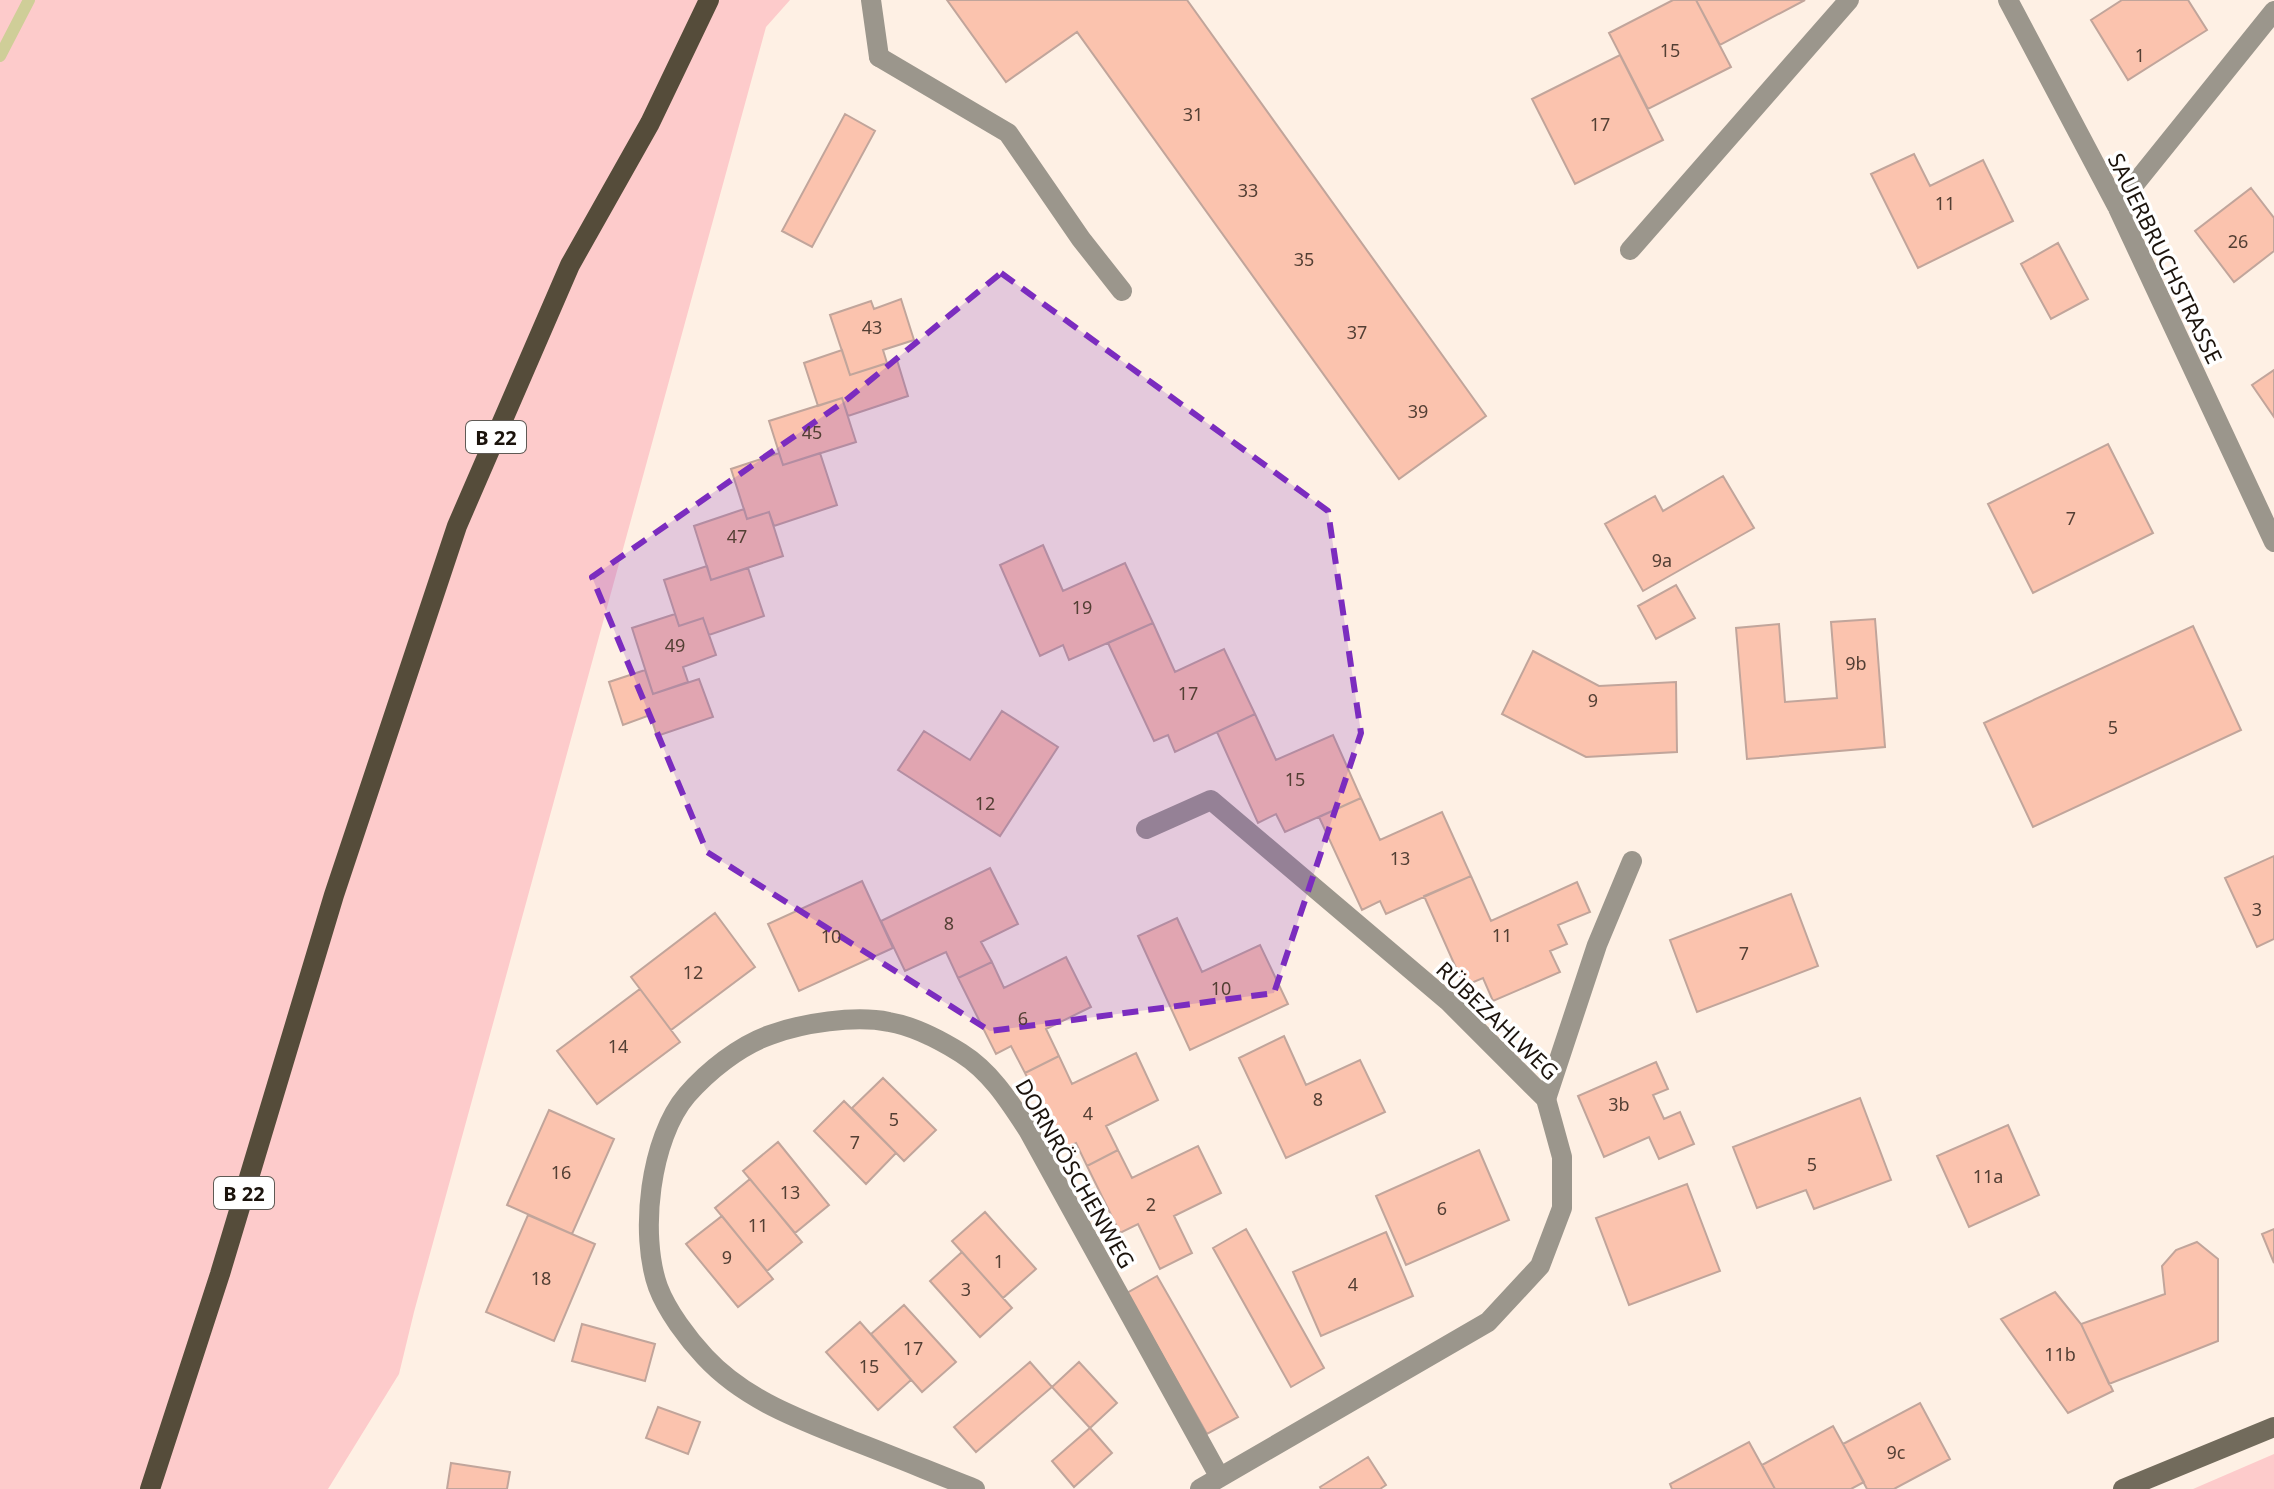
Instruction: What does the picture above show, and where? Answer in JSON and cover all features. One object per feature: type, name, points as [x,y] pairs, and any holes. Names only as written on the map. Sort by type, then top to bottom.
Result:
[{"type":"main road","name":"B 22","points":[[150,1489],[220,1274],[334,895],[457,526],[570,265],[650,123],[709,0]]},
{"type":"street","points":[[871,0],[879,57],[1008,133],[1081,239],[1122,291]]},
{"type":"street","points":[[1630,250],[1849,0]]},
{"type":"street","name":"SAUERBRUCHSTRASSE","points":[[2008,0],[2117,206],[2272,532]]},
{"type":"street","points":[[2117,206],[2274,11]]},
{"type":"street","name":"RÜBEZAHLWEG","points":[[1146,829],[1211,800],[1449,1002],[1546,1099],[1562,1157],[1562,1208],[1540,1266],[1488,1322],[1200,1489]]},
{"type":"street","points":[[1546,1099],[1597,945],[1632,861]]},
{"type":"street","name":"DORNRÖSCHENWEG","points":[[975,1489],[784,1413],[746,1392],[705,1357],[674,1316],[658,1286],[651,1248],[650,1213],[654,1175],[664,1135],[686,1097],[713,1070],[769,1035],[850,1019],[889,1022],[927,1035],[963,1054],[1000,1087],[1028,1130],[1219,1476]]},
{"type":"street","points":[[2123,1489],[2274,1427]]},
{"type":"highlighted area","points":[[1001,273],[1328,511],[1361,733],[1274,993],[990,1031],[707,852],[592,577],[845,401]]},
{"type":"shaded area","points":[[0,0],[790,0],[766,27],[399,1374],[328,1489],[0,1489]]},
{"type":"shaded area","points":[[2274,1454],[2274,1489],[2193,1489]]},
{"type":"building","points":[[947,0],[1187,0],[1486,416],[1399,479],[1077,32],[1006,82]]},
{"type":"building","points":[[1673,0],[1696,0],[1731,67],[1648,109],[1609,33]]},
{"type":"building","points":[[1696,0],[1805,0],[1720,45]]},
{"type":"building","points":[[2122,0],[2188,0],[2207,30],[2128,80],[2091,20]]},
{"type":"building","points":[[1620,55],[1663,140],[1575,184],[1532,99]]},
{"type":"building","points":[[845,114],[875,131],[812,247],[782,231]]},
{"type":"building","points":[[1914,154],[1930,186],[1983,160],[2013,221],[1918,268],[1871,174]]},
{"type":"building","points":[[2251,188],[2274,218],[2274,251],[2234,282],[2195,231]]},
{"type":"building","points":[[2058,243],[2088,299],[2051,319],[2021,264]]},
{"type":"building","points":[[901,299],[914,340],[883,350],[887,363],[850,375],[830,315],[871,301],[874,309]]},
{"type":"building","points":[[842,350],[850,375],[897,360],[908,396],[848,416],[842,398],[818,406],[804,363]]},
{"type":"building","points":[[2274,370],[2274,417],[2252,385]]},
{"type":"building","points":[[842,398],[856,442],[783,465],[769,421]]},
{"type":"building","points":[[2108,444],[2153,533],[2033,593],[1988,504]]},
{"type":"building","points":[[779,453],[783,465],[820,453],[837,505],[774,526],[769,512],[747,519],[731,469]]},
{"type":"building","points":[[1723,476],[1754,528],[1643,591],[1605,524],[1655,496],[1663,511]]},
{"type":"building","points":[[744,509],[747,519],[769,512],[783,556],[711,580],[694,526]]},
{"type":"building","points":[[1043,545],[1063,591],[1125,563],[1153,623],[1069,660],[1063,645],[1040,656],[1000,565]]},
{"type":"building","points":[[707,566],[711,580],[748,568],[764,616],[709,635],[703,618],[679,626],[664,580]]},
{"type":"building","points":[[1676,585],[1695,618],[1656,639],[1638,606]]},
{"type":"building","points":[[675,614],[679,626],[703,618],[716,655],[683,667],[688,682],[653,694],[632,628]]},
{"type":"building","points":[[1875,619],[1885,747],[1747,759],[1736,628],[1779,624],[1785,702],[1837,698],[1831,622]]},
{"type":"building","points":[[1153,623],[1175,672],[1224,649],[1255,714],[1175,752],[1168,735],[1154,741],[1108,643]]},
{"type":"building","points":[[2193,626],[2241,730],[2033,827],[1984,723]]},
{"type":"building","points":[[1533,651],[1599,686],[1676,682],[1677,752],[1586,757],[1502,714]]},
{"type":"building","points":[[645,670],[653,694],[699,679],[713,717],[657,736],[650,715],[623,725],[609,682]]},
{"type":"building","points":[[1002,711],[1058,747],[1000,836],[898,770],[924,731],[970,760]]},
{"type":"building","points":[[1255,714],[1276,760],[1333,735],[1361,798],[1285,832],[1276,814],[1258,823],[1217,732]]},
{"type":"building","points":[[1361,798],[1380,840],[1442,812],[1471,876],[1386,914],[1380,901],[1362,910],[1319,817]]},
{"type":"building","points":[[2274,856],[2274,939],[2257,947],[2225,878]]},
{"type":"building","points":[[990,868],[1018,924],[981,942],[992,962],[958,978],[946,952],[905,971],[881,921]]},
{"type":"building","points":[[1471,876],[1491,921],[1577,882],[1590,912],[1558,925],[1567,944],[1550,951],[1560,972],[1493,1001],[1483,978],[1464,986],[1424,896]]},
{"type":"building","points":[[862,881],[893,948],[799,991],[768,924]]},
{"type":"building","points":[[1791,894],[1818,966],[1697,1012],[1670,940]]},
{"type":"building","points":[[715,913],[755,967],[671,1030],[631,977]]},
{"type":"building","points":[[1177,918],[1202,972],[1260,945],[1288,1004],[1190,1050],[1138,936]]},
{"type":"building","points":[[1066,957],[1091,1007],[1046,1029],[1059,1056],[1025,1073],[1011,1046],[996,1054],[958,978],[992,962],[1004,988]]},
{"type":"building","points":[[640,989],[680,1042],[597,1104],[557,1051]]},
{"type":"building","points":[[1284,1036],[1306,1085],[1360,1060],[1385,1112],[1286,1158],[1239,1058]]},
{"type":"building","points":[[1136,1053],[1158,1100],[1106,1126],[1118,1150],[1087,1166],[1076,1143],[1063,1149],[1025,1073],[1059,1056],[1072,1084]]},
{"type":"building","points":[[1656,1062],[1668,1089],[1653,1095],[1664,1119],[1680,1112],[1694,1144],[1659,1159],[1649,1137],[1604,1157],[1578,1096]]},
{"type":"building","points":[[883,1078],[936,1130],[904,1161],[852,1108]]},
{"type":"building","points":[[1860,1098],[1891,1180],[1814,1209],[1806,1190],[1757,1208],[1733,1147]]},
{"type":"building","points":[[844,1101],[896,1153],[866,1184],[814,1131]]},
{"type":"building","points":[[549,1110],[614,1139],[572,1234],[507,1205]]},
{"type":"building","points":[[2008,1125],[2039,1195],[1969,1227],[1937,1156]]},
{"type":"building","points":[[778,1142],[829,1205],[795,1233],[743,1171]]},
{"type":"building","points":[[1198,1146],[1221,1193],[1174,1216],[1192,1253],[1160,1269],[1138,1224],[1120,1233],[1087,1166],[1118,1150],[1132,1178]]},
{"type":"building","points":[[1479,1150],[1509,1220],[1406,1265],[1376,1196]]},
{"type":"building","points":[[750,1179],[802,1242],[767,1271],[715,1208]]},
{"type":"building","points":[[1687,1184],[1720,1271],[1629,1305],[1596,1218]]},
{"type":"building","points":[[985,1212],[1036,1269],[1003,1298],[952,1241]]},
{"type":"building","points":[[528,1215],[595,1244],[554,1341],[486,1312]]},
{"type":"building","points":[[722,1216],[773,1279],[738,1307],[686,1244]]},
{"type":"building","points":[[1246,1229],[1324,1368],[1291,1387],[1213,1248]]},
{"type":"building","points":[[2274,1229],[2274,1263],[2262,1234]]},
{"type":"building","points":[[1386,1232],[1413,1296],[1321,1336],[1293,1272]]},
{"type":"building","points":[[2197,1242],[2218,1259],[2218,1341],[2109,1384],[2081,1324],[2165,1294],[2162,1266],[2176,1250]]},
{"type":"building","points":[[962,1252],[1012,1308],[980,1337],[930,1281]]},
{"type":"building","points":[[1157,1276],[1238,1417],[1207,1434],[1127,1293]]},
{"type":"building","points":[[2055,1292],[2081,1324],[2113,1391],[2068,1413],[2001,1319]]},
{"type":"building","points":[[904,1305],[956,1362],[922,1392],[871,1334]]},
{"type":"building","points":[[860,1322],[911,1380],[878,1410],[826,1352]]},
{"type":"building","points":[[582,1324],[655,1344],[645,1381],[572,1361]]},
{"type":"building","points":[[1030,1362],[1052,1387],[976,1452],[954,1427]]},
{"type":"building","points":[[1079,1362],[1117,1403],[1090,1428],[1052,1387]]},
{"type":"building","points":[[1920,1403],[1950,1459],[1894,1489],[1867,1489],[1843,1444]]},
{"type":"building","points":[[658,1407],[700,1422],[688,1454],[646,1438]]},
{"type":"building","points":[[1833,1426],[1864,1482],[1851,1489],[1775,1489],[1762,1465]]},
{"type":"building","points":[[1090,1428],[1112,1453],[1074,1487],[1052,1461]]},
{"type":"building","points":[[1749,1442],[1775,1489],[1672,1489],[1670,1484]]},
{"type":"building","points":[[1368,1457],[1386,1485],[1380,1489],[1321,1489],[1320,1487]]},
{"type":"building","points":[[451,1463],[510,1472],[507,1489],[447,1489]]},
{"type":"waterway","points":[[0,56],[29,0]]}]
